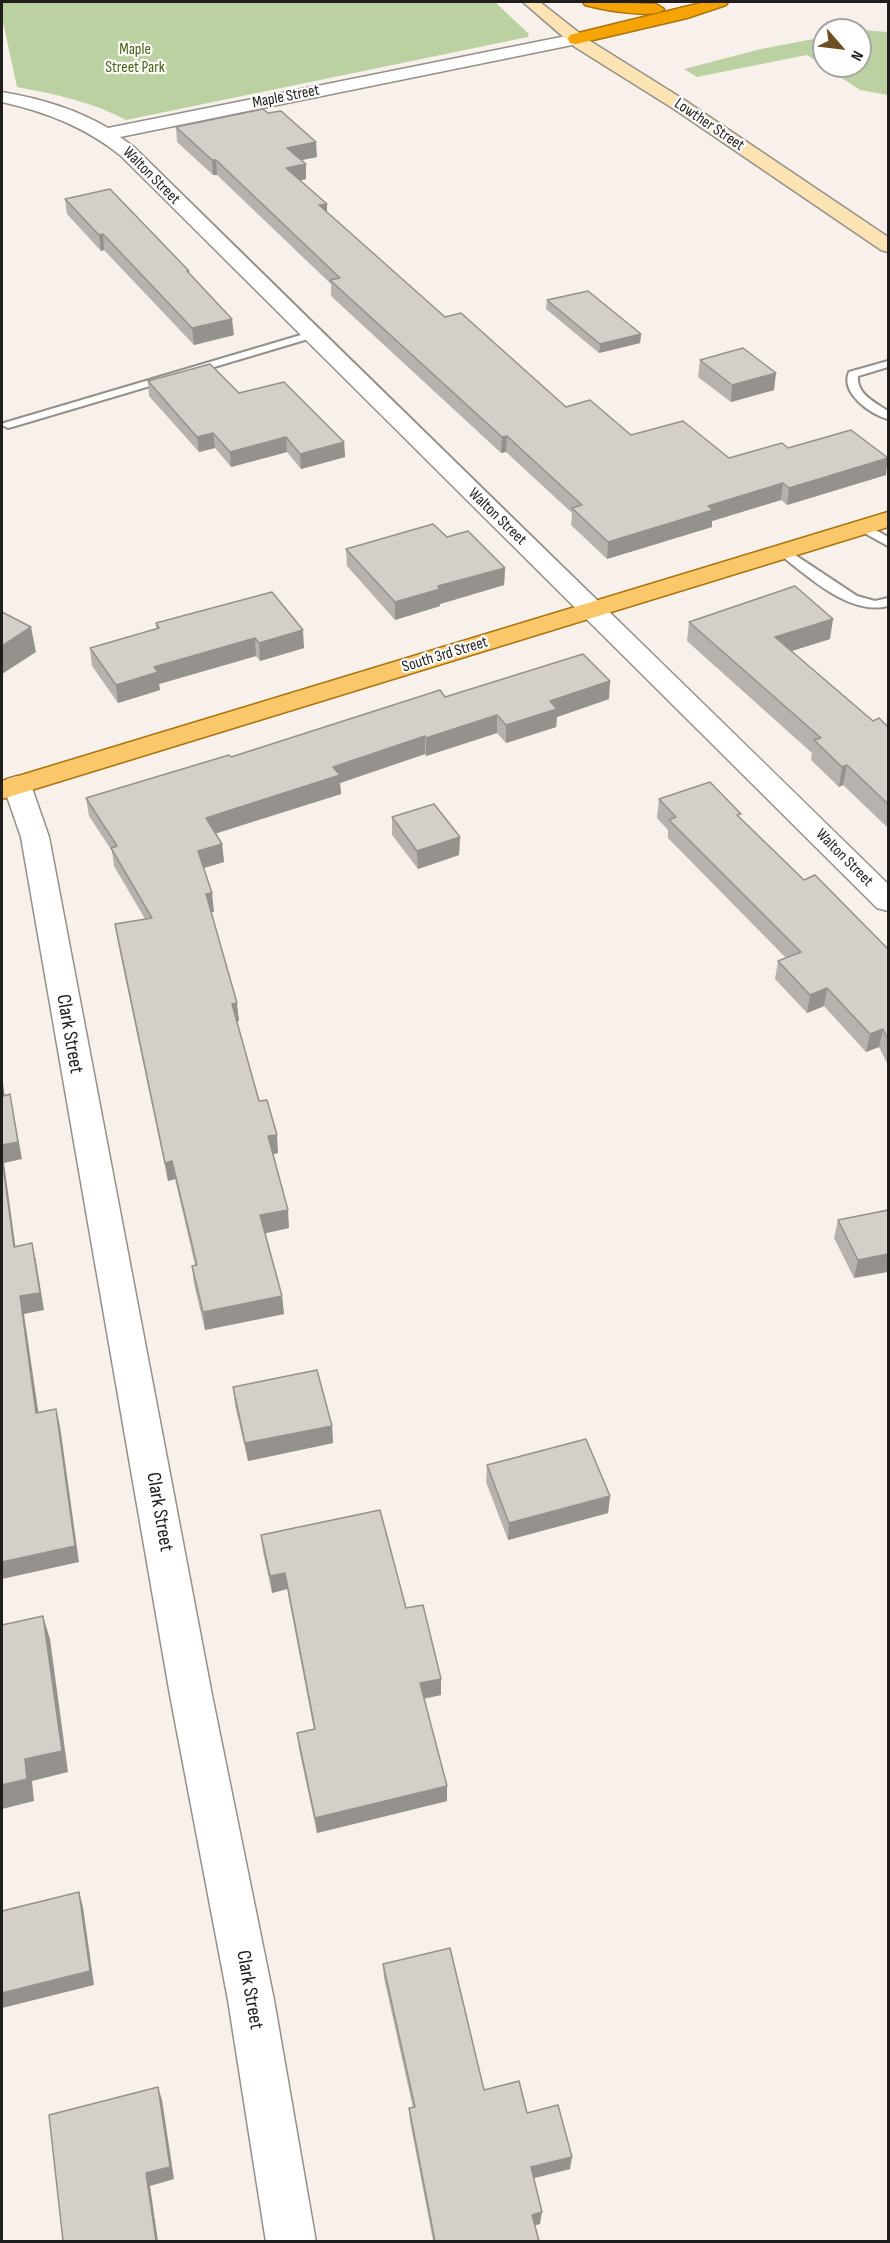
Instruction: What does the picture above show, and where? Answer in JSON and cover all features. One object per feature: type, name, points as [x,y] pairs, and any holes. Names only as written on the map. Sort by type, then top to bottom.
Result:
[{"type":"highway","points":[[591,2],[630,8],[676,9],[715,2]]},
{"type":"highway","points":[[576,39],[681,14],[720,2]]},
{"type":"main road","name":"Lowther Street","points":[[531,2],[576,39],[680,105],[888,246]]},
{"type":"main road","name":"South 3rd Street","points":[[9,787],[888,519]]},
{"type":"street","name":"Maple Street","points":[[107,134],[576,39]]},
{"type":"street","points":[[2,97],[60,112],[107,134]]},
{"type":"street","name":"Walton Street","points":[[107,134],[127,151],[888,901]]},
{"type":"street","name":"Clark Street","points":[[9,787],[34,837],[193,1705],[251,2000],[291,2241]]},
{"type":"lane","points":[[8,425],[312,335]]},
{"type":"lane","points":[[888,364],[853,374],[850,382],[853,390],[888,416]]},
{"type":"lane","points":[[863,527],[888,542]]},
{"type":"lane","points":[[783,551],[819,579],[852,597],[875,605],[888,602]]},
{"type":"green space","name":"Maple Street Park","points":[[2,2],[495,2],[529,34],[528,37],[126,120],[87,103],[17,87],[2,17]]},
{"type":"green space","points":[[872,31],[888,32],[888,95],[860,90],[842,78],[872,78]]},
{"type":"green space","points":[[812,39],[812,58],[807,55],[697,77],[684,69],[761,49]]},
{"type":"building","points":[[263,109],[268,113],[281,111],[316,142],[287,148],[306,164],[286,168],[327,204],[319,205],[445,317],[461,313],[566,407],[590,400],[631,435],[683,421],[729,458],[782,443],[788,448],[851,430],[888,458],[789,488],[783,483],[708,506],[713,510],[608,542],[572,508],[582,505],[507,436],[502,437],[330,280],[340,278],[216,160],[212,160],[176,127]]},
{"type":"building","points":[[110,189],[232,319],[192,328],[103,234],[99,235],[65,199]]},
{"type":"building","points":[[588,291],[641,334],[600,344],[547,300]]},
{"type":"building","points":[[743,348],[776,373],[732,385],[700,360]]},
{"type":"building","points":[[210,364],[239,393],[284,382],[344,442],[300,454],[286,437],[230,452],[213,433],[197,437],[148,381]]},
{"type":"building","points":[[433,524],[447,537],[468,531],[505,568],[438,586],[440,589],[395,602],[346,549]]},
{"type":"building","points":[[795,586],[833,619],[775,637],[873,721],[879,718],[888,727],[888,804],[847,765],[842,767],[814,740],[821,738],[689,622]]},
{"type":"building","points":[[272,592],[303,630],[259,643],[255,638],[154,667],[158,672],[116,685],[90,648],[159,628],[156,623]]},
{"type":"building","points":[[2,612],[31,627],[2,646]]},
{"type":"building","points":[[583,654],[610,681],[550,701],[557,709],[506,725],[497,715],[426,738],[425,736],[333,767],[340,775],[206,818],[222,844],[198,851],[212,893],[206,894],[237,1003],[232,1004],[259,1101],[267,1100],[277,1135],[268,1136],[288,1210],[260,1215],[282,1296],[203,1312],[192,1266],[197,1265],[172,1161],[165,1163],[115,924],[152,918],[111,848],[117,846],[86,798],[229,755],[231,757],[440,690],[445,697]]},
{"type":"building","points":[[710,782],[741,814],[737,815],[804,880],[815,875],[888,949],[888,1039],[883,1029],[870,1034],[827,988],[810,995],[778,961],[801,952],[669,820],[676,817],[659,799]]},
{"type":"building","points":[[434,804],[460,837],[417,851],[392,817]]},
{"type":"building","points":[[2,1084],[3,1096],[10,1094],[18,1142],[2,1145]]},
{"type":"building","points":[[2,1158],[14,1247],[32,1243],[40,1293],[20,1296],[36,1413],[56,1409],[75,1546],[2,1562]]},
{"type":"building","points":[[888,1210],[888,1254],[858,1260],[838,1220]]},
{"type":"building","points":[[317,1370],[332,1426],[245,1443],[233,1387]]},
{"type":"building","points":[[586,1439],[610,1496],[509,1523],[487,1465]]},
{"type":"building","points":[[380,1510],[406,1608],[423,1605],[441,1679],[420,1683],[447,1786],[315,1818],[297,1733],[315,1729],[285,1573],[270,1576],[261,1535]]},
{"type":"building","points":[[43,1616],[62,1751],[25,1759],[27,1779],[2,1785],[2,1625]]},
{"type":"building","points":[[79,1892],[90,1971],[2,1993],[2,1911]]},
{"type":"building","points":[[450,1948],[484,2090],[519,2081],[527,2113],[558,2105],[572,2157],[531,2167],[542,2212],[532,2215],[539,2241],[435,2241],[409,2108],[415,2107],[383,1964]]},
{"type":"building","points":[[158,2087],[170,2167],[146,2173],[156,2241],[63,2241],[49,2115]]}]
